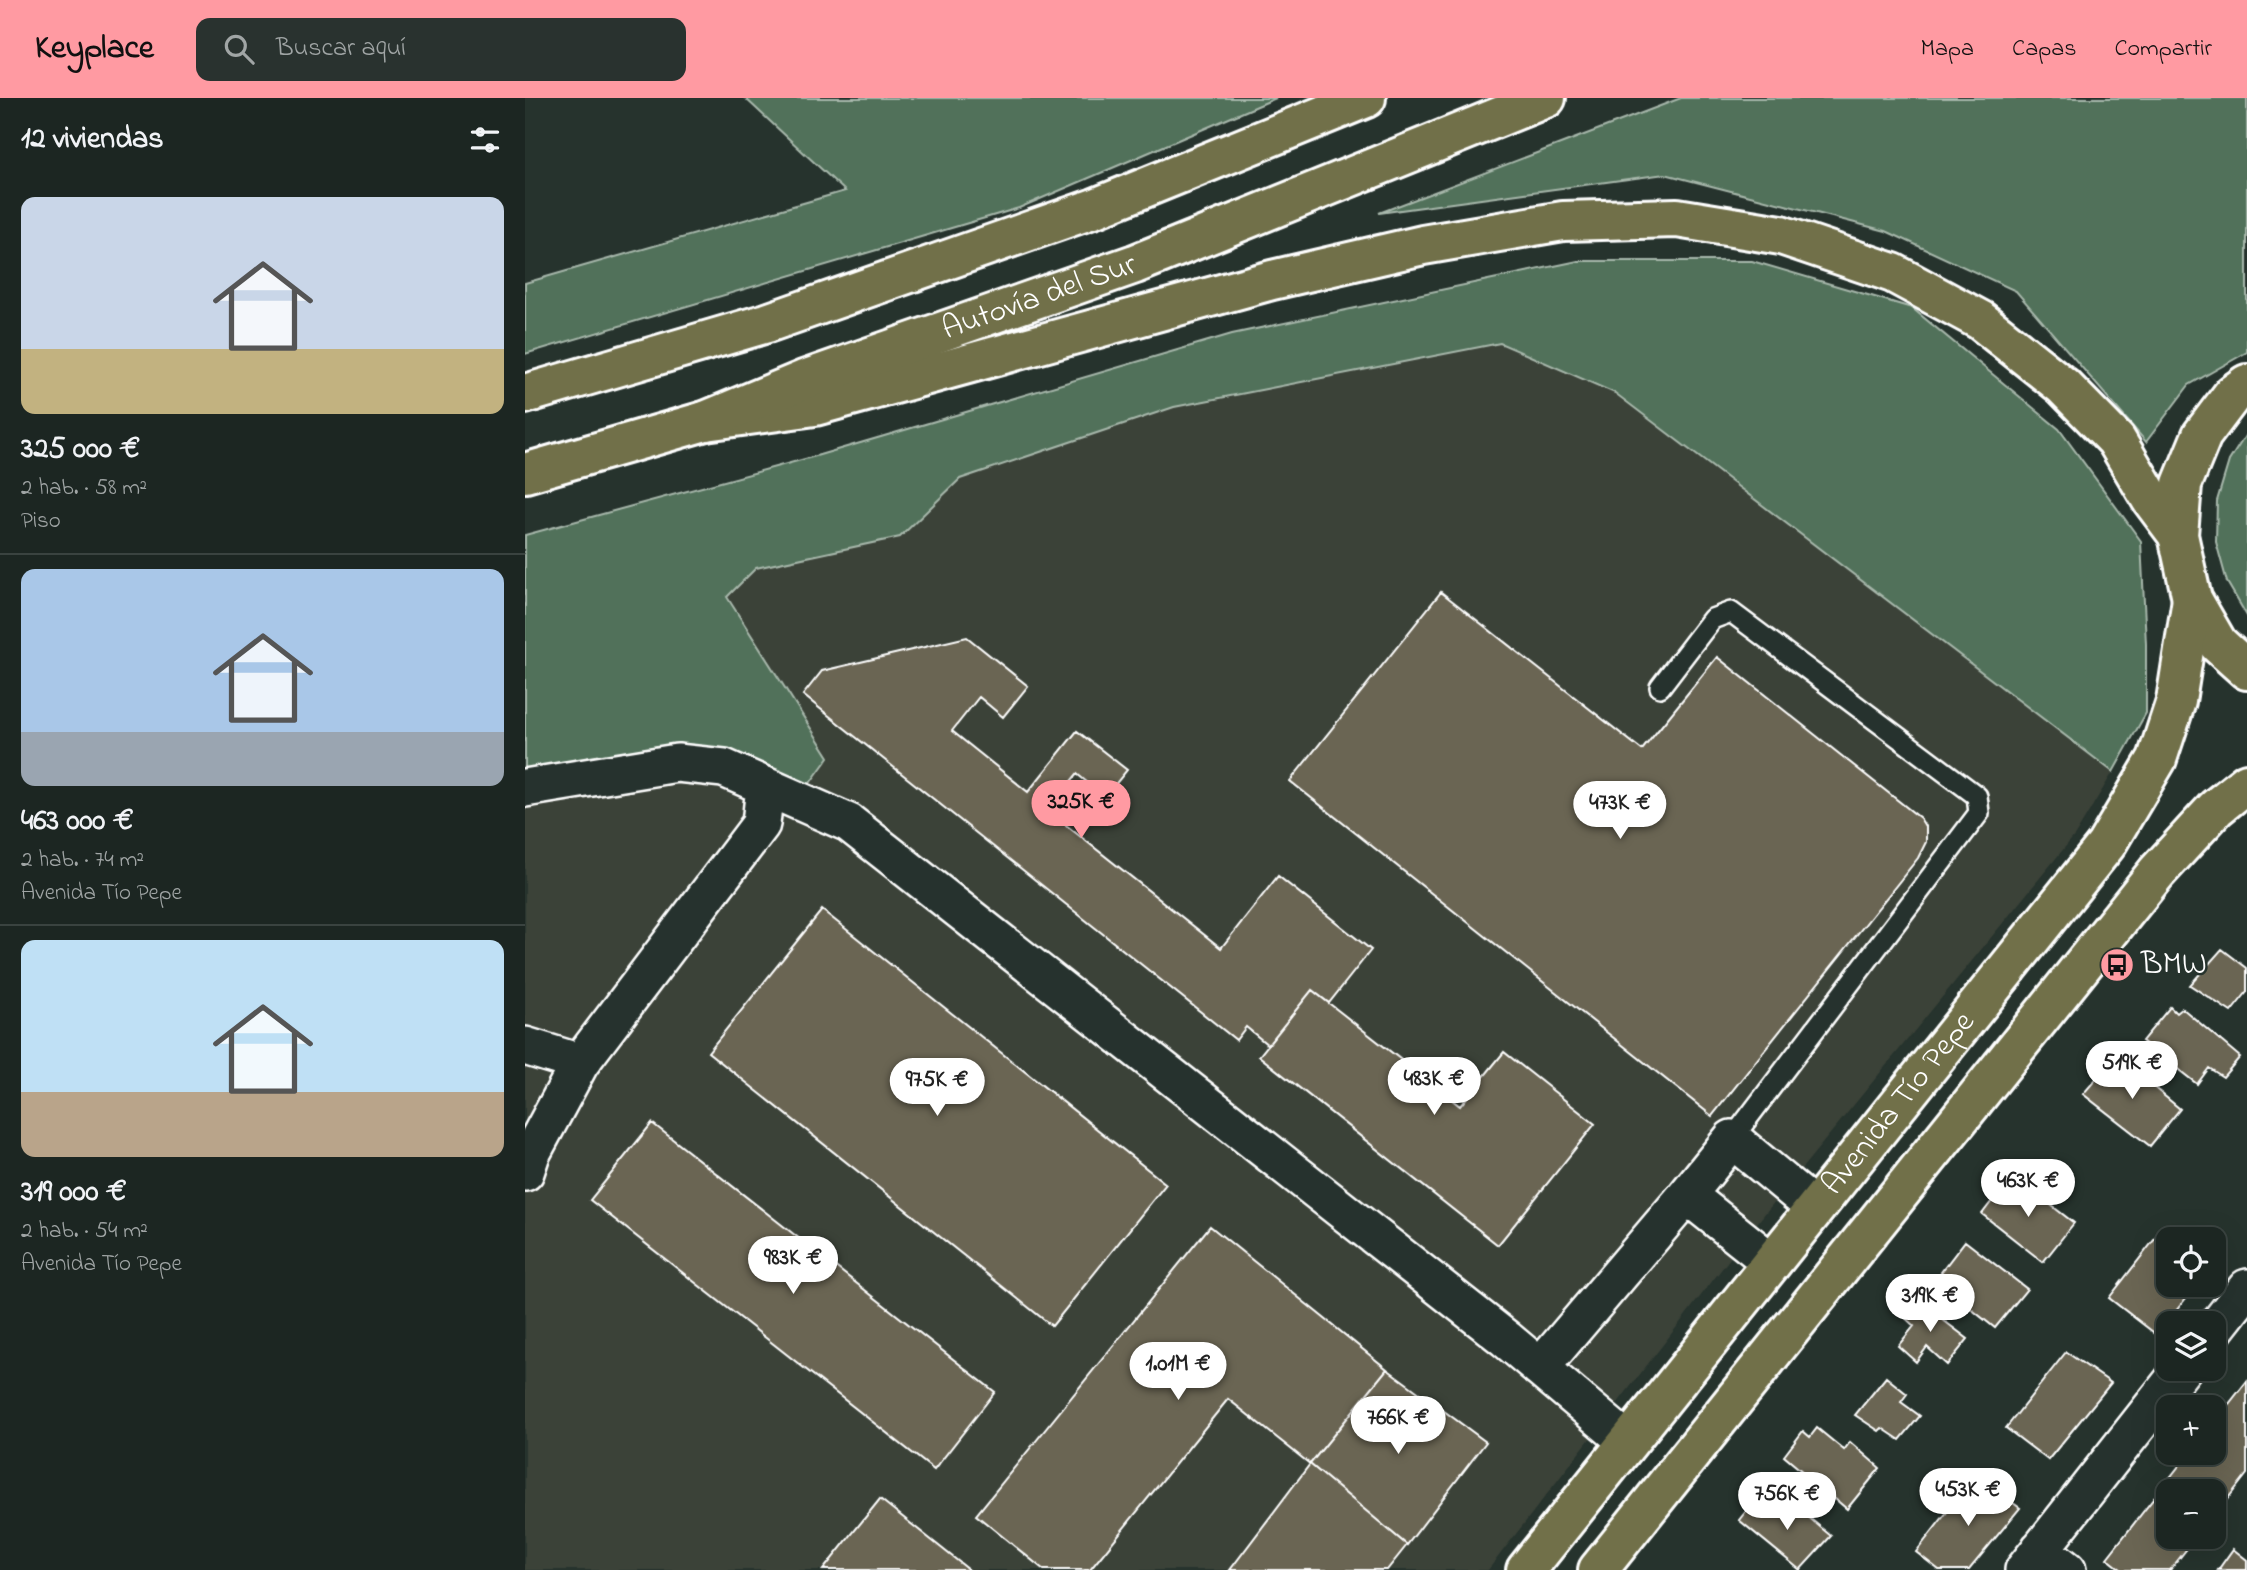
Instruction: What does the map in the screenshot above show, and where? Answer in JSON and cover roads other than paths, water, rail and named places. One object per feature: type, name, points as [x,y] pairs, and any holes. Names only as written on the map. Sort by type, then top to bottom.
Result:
[{"type":"main road","name":"Autovía del Sur","points":[[525,394],[768,323],[1056,222],[1366,98]]},
{"type":"main road","name":"Autovía del Sur","points":[[525,473],[705,421],[804,380],[1135,264],[1546,98]]},
{"type":"main road","points":[[705,421],[815,406],[1272,280],[1423,245],[1563,221],[1677,218],[1781,235],[1893,273],[1980,320],[2063,386],[2116,440],[2151,499],[2178,536]]},
{"type":"main road","points":[[2247,384],[2233,394],[2202,435],[2182,484],[2178,536],[2192,599],[2218,644],[2247,670]]},
{"type":"main road","name":"Avenida Tío Pepe","points":[[1526,1570],[2106,845],[2157,759],[2176,701],[2192,599]]},
{"type":"main road","name":"Avenida Tío Pepe","points":[[1598,1570],[2157,872],[2216,808],[2247,783]]},
{"type":"street","points":[[525,788],[677,763],[724,768],[849,823],[1540,1368],[1628,1442]]},
{"type":"street","points":[[525,1172],[531,1154],[580,1063],[761,824],[765,786]]},
{"type":"street","points":[[525,1046],[580,1063]]},
{"type":"street","points":[[1540,1368],[1732,1139],[1815,1208]]},
{"type":"street","points":[[1687,1195],[1771,1262]]},
{"type":"street","points":[[2226,1315],[2247,1288]]},
{"type":"street","points":[[2044,1563],[2174,1381]]},
{"type":"lane","points":[[1660,687],[1712,619],[1731,612],[1977,796],[1979,813],[1732,1139]]},
{"type":"place","name":"BMW","points":[[2117,965]]}]
